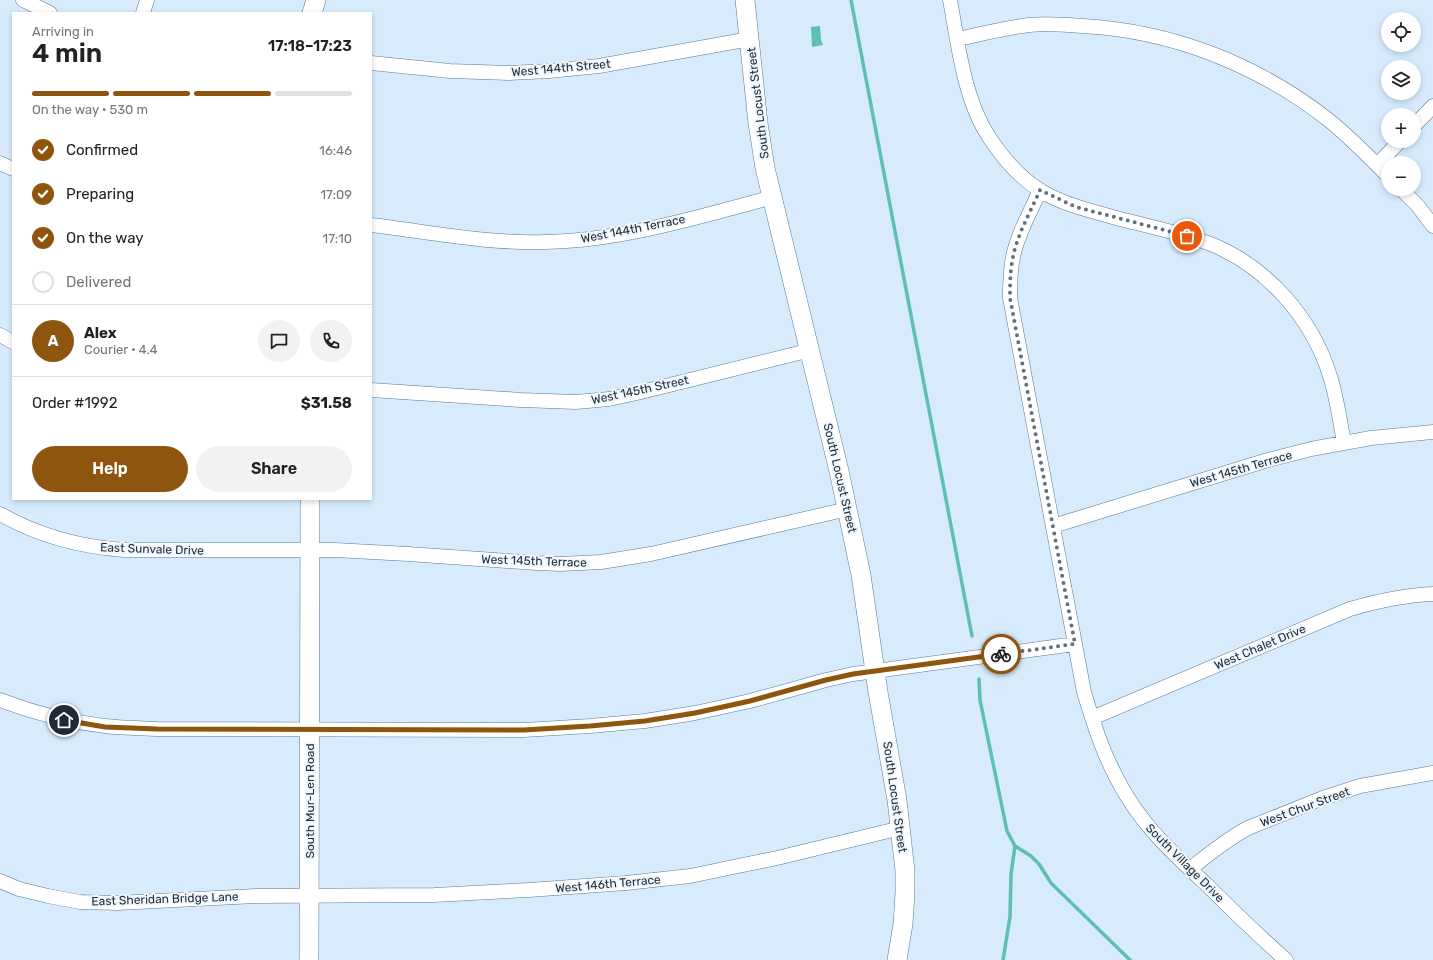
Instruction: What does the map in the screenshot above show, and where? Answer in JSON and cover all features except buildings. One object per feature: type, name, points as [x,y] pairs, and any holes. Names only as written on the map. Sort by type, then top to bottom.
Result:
[{"type":"street","points":[[23,0],[48,12]]},
{"type":"street","points":[[143,12],[147,0]]},
{"type":"street","points":[[309,0],[312,12]]},
{"type":"street","points":[[312,12],[316,0]]},
{"type":"street","name":"South Locust Street","points":[[745,0],[758,123],[766,168],[811,350],[848,509],[861,575],[888,750],[898,800],[905,871],[905,893],[903,924],[897,960]]},
{"type":"street","points":[[950,0],[967,87],[976,114],[988,136],[1006,160],[1022,176],[1040,190],[1076,207],[1187,236],[1210,244],[1236,257],[1255,270],[1279,291],[1299,314],[1312,334],[1330,376],[1344,443]]},
{"type":"street","points":[[958,39],[1028,25],[1043,24],[1100,27],[1140,33],[1180,42],[1216,54],[1256,73],[1290,92],[1327,119],[1381,169]]},
{"type":"street","name":"West 144th Street","points":[[372,63],[450,71],[510,73],[549,71],[599,66],[750,39]]},
{"type":"street","points":[[1421,119],[1433,106]]},
{"type":"street","points":[[1377,165],[1393,148]]},
{"type":"street","points":[[0,163],[12,169]]},
{"type":"street","name":"South Village Drive","points":[[1040,190],[1016,245],[1010,277],[1010,298],[1084,692],[1092,718],[1113,771],[1131,803],[1155,834],[1264,941],[1286,960]]},
{"type":"street","points":[[1408,196],[1418,206],[1433,226]]},
{"type":"street","name":"West 144th Terrace","points":[[372,225],[480,240],[539,242],[576,240],[644,230],[773,197]]},
{"type":"street","points":[[0,335],[12,341]]},
{"type":"street","name":"West 145th Street","points":[[372,390],[521,400],[576,402],[609,399],[811,350]]},
{"type":"street","name":"West 145th Terrace","points":[[1053,526],[1268,460],[1311,449],[1396,435],[1433,432]]},
{"type":"street","name":"South Mur-Len Road","points":[[309,960],[310,500]]},
{"type":"street","name":"West 145th Terrace","points":[[310,551],[408,554],[560,564],[601,562],[651,554],[848,509]]},
{"type":"street","name":"East Sunvale Drive","points":[[0,514],[43,534],[72,543],[104,549],[310,551]]},
{"type":"street","name":"West Chalet Drive","points":[[1092,718],[1350,609],[1382,600],[1433,594]]},
{"type":"street","points":[[0,700],[24,709],[64,720],[105,727],[165,729],[524,730],[598,726],[645,721],[695,713],[750,701],[826,680],[876,671],[1075,644]]},
{"type":"street","name":"West Chur Street","points":[[1190,869],[1236,834],[1323,798],[1360,786],[1433,773]]},
{"type":"street","name":"West 146th Terrace","points":[[309,896],[442,894],[529,890],[626,883],[690,876],[777,858],[901,828]]},
{"type":"street","name":"East Sheridan Bridge Lane","points":[[0,881],[48,896],[88,902],[117,903],[210,898],[309,896]]},
{"type":"shaded area","points":[[820,26],[823,45],[812,47],[811,27]]},
{"type":"waterway","points":[[851,0],[972,636]]},
{"type":"waterway","points":[[979,679],[980,700],[1007,831],[1015,846],[1031,856],[1039,864],[1051,883],[1130,960]]},
{"type":"waterway","points":[[1003,960],[1010,917],[1011,874],[1015,846]]},
{"type":"way so far","points":[[1001,654],[1075,644],[1010,298],[1010,277],[1016,245],[1040,190],[1076,207],[1187,236]]},
{"type":"route","points":[[64,720],[105,727],[157,729],[524,730],[590,726],[645,721],[695,713],[750,701],[853,674],[1001,654]]}]
